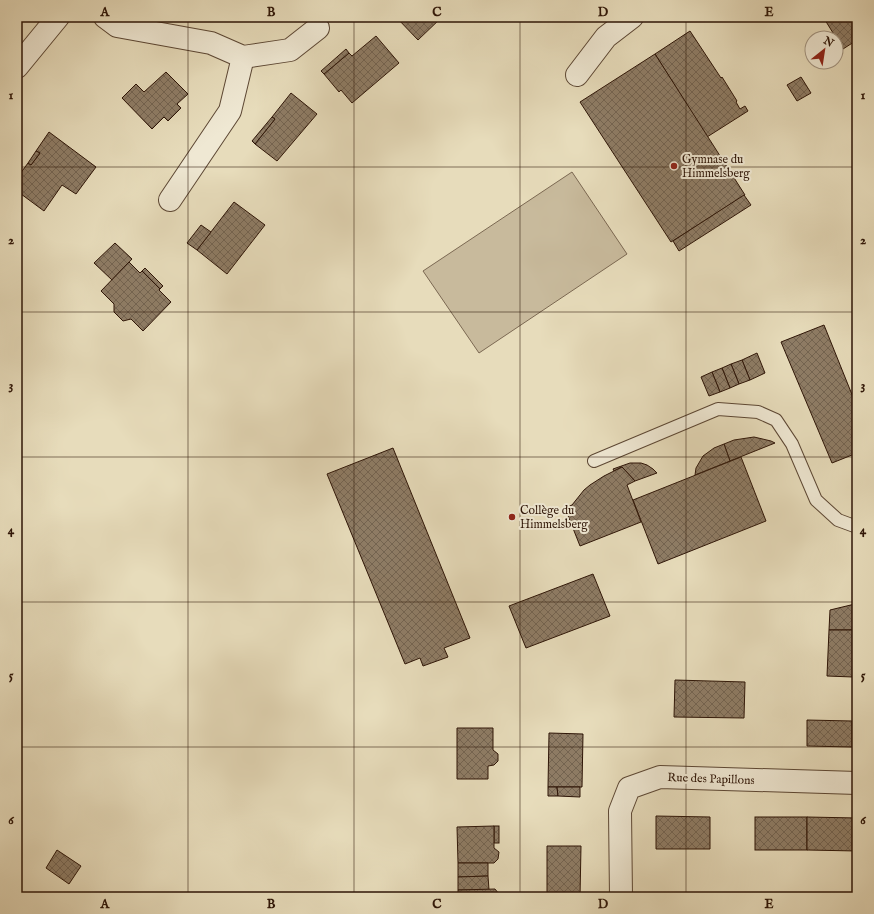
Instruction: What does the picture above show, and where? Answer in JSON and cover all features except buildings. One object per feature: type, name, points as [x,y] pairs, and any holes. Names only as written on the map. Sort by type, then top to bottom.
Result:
[{"type":"street","points":[[17,67],[58,17]]},
{"type":"street","points":[[105,17],[117,26],[211,43],[243,57],[290,50],[318,28]]},
{"type":"street","points":[[577,75],[606,37],[632,17]]},
{"type":"street","points":[[170,200],[230,111],[243,57]]},
{"type":"street","name":"Rue des Papillons","points":[[621,897],[620,811],[629,788],[660,777],[857,783]]},
{"type":"lane","points":[[594,461],[718,409],[758,412],[776,420],[792,444],[816,500],[838,520],[857,527]]},
{"type":"shaded area","points":[[572,172],[627,254],[479,353],[423,271]]},
{"type":"place","name":"Gymnase du Himmelsberg","points":[[674,166]]},
{"type":"place","name":"Collège du Himmelsberg","points":[[512,517]]}]
